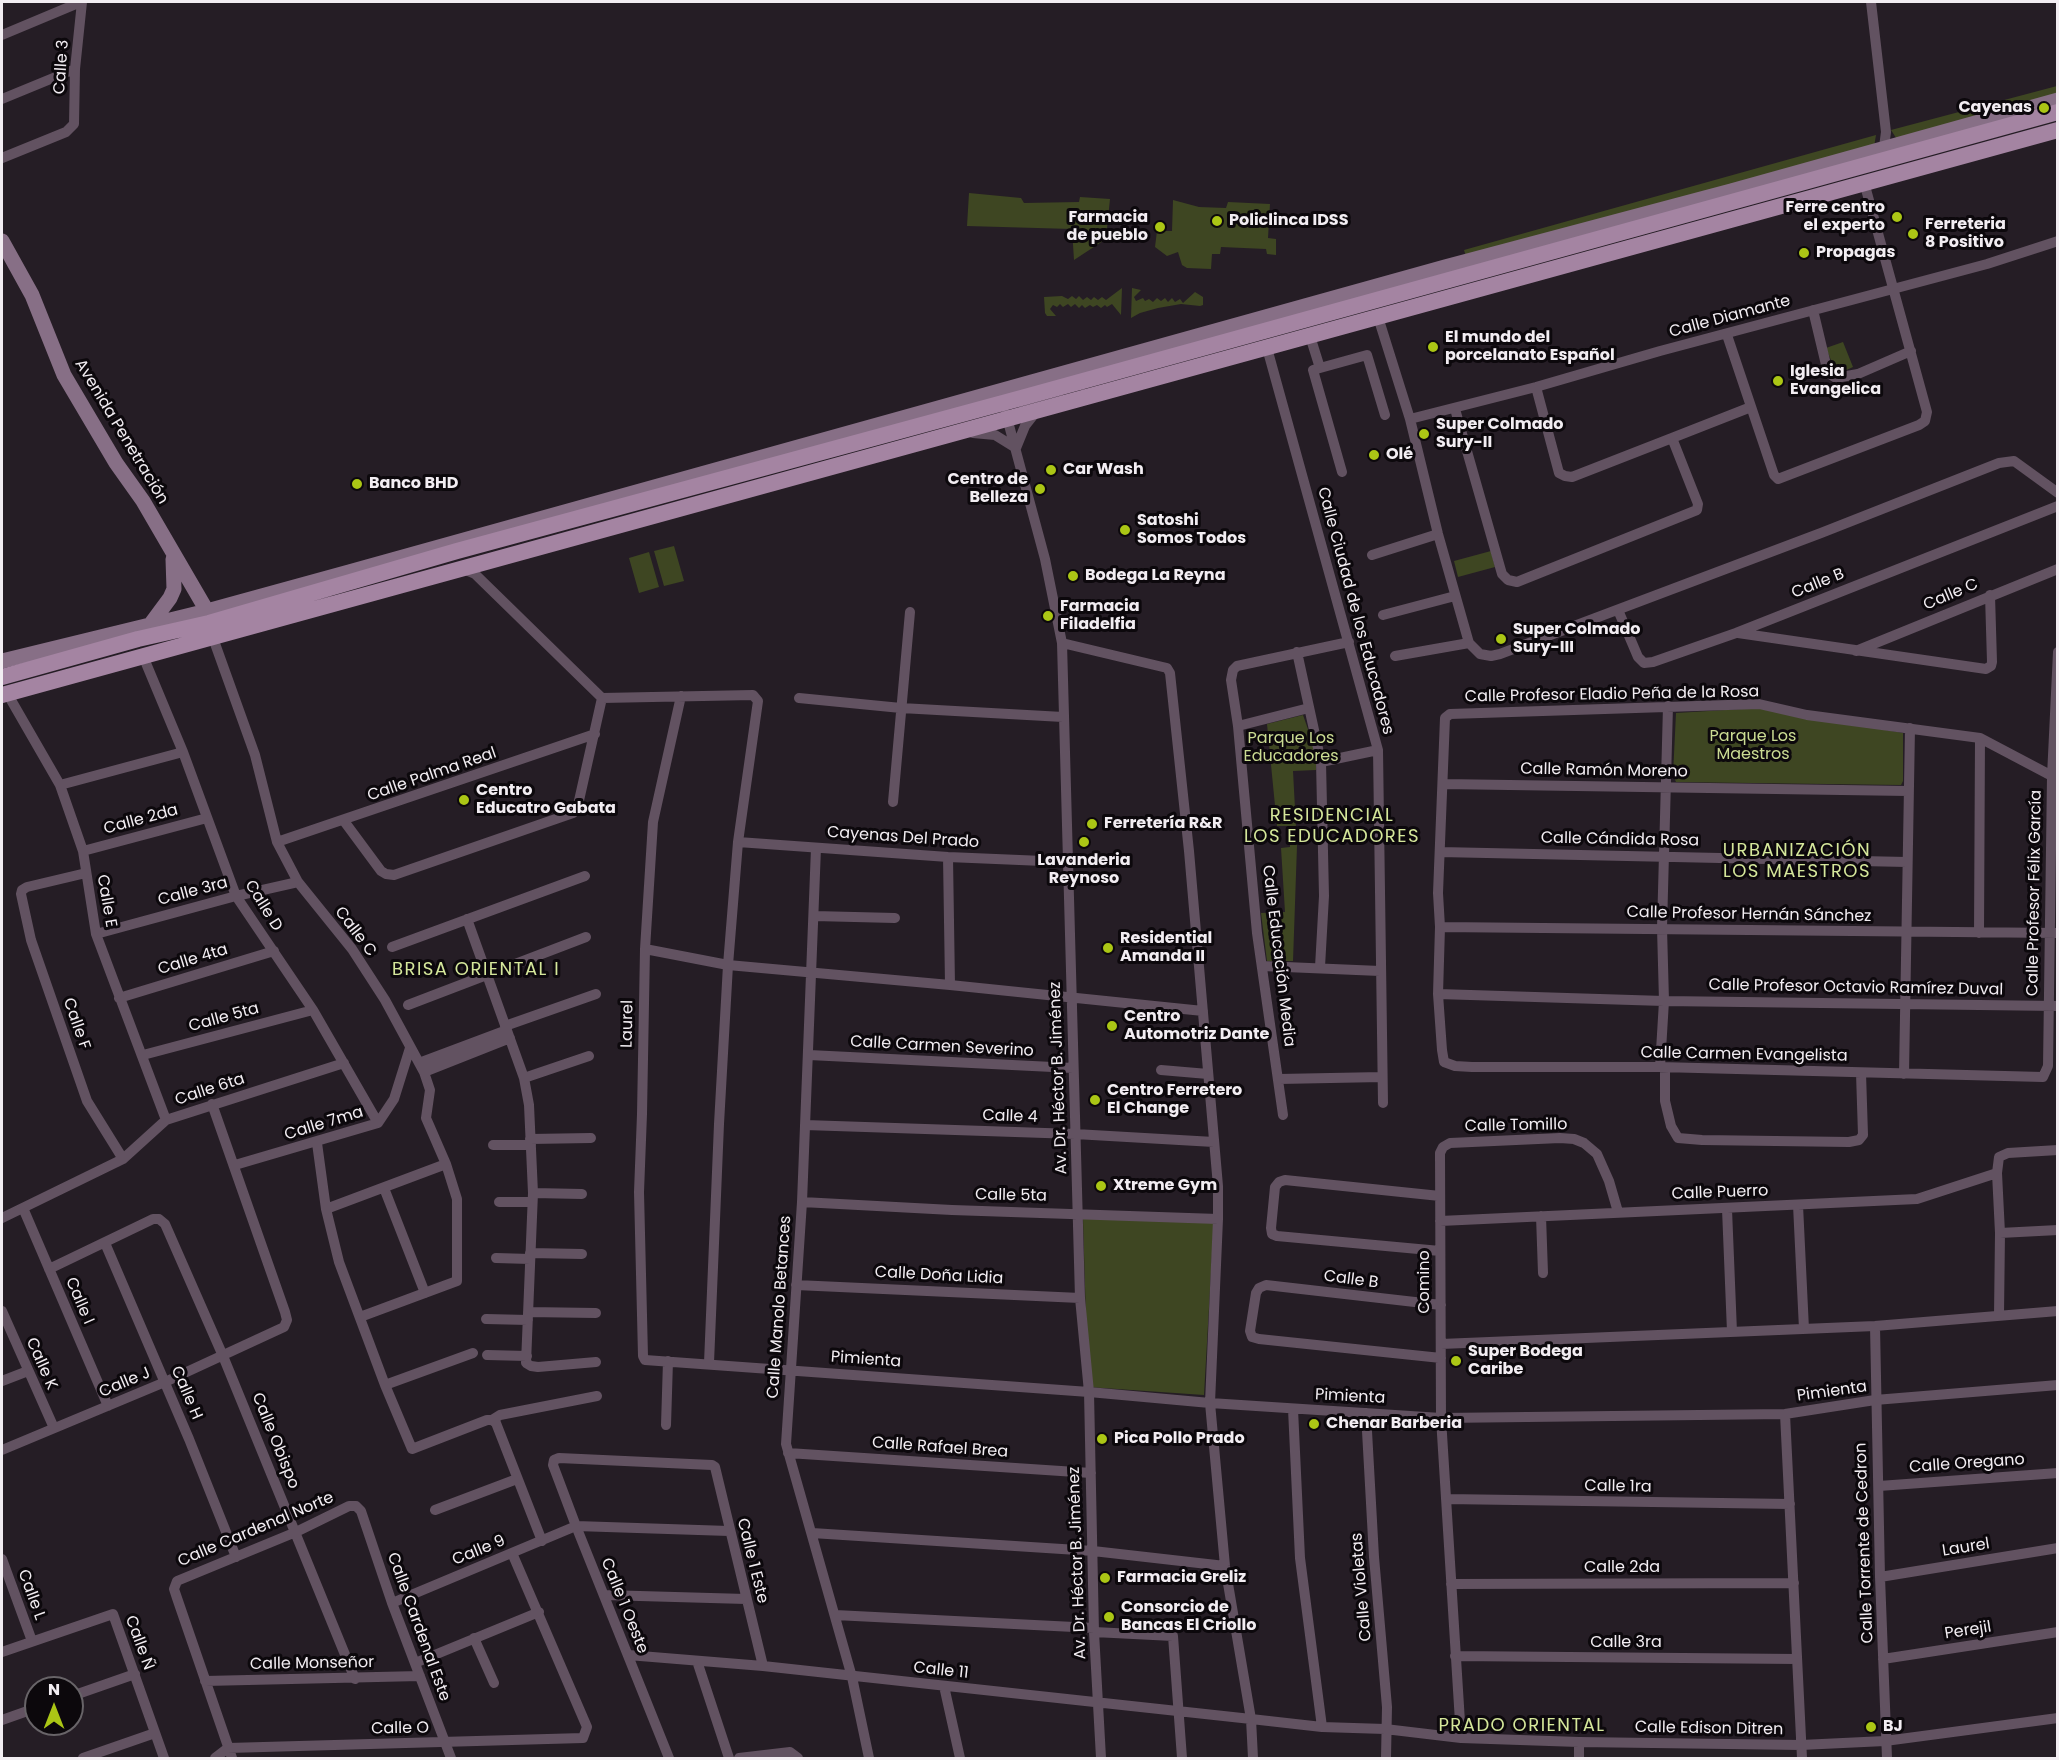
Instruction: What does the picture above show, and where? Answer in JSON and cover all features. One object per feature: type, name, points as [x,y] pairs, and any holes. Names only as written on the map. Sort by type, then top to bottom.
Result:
[{"type":"main road","points":[[4,694],[143,656],[210,624],[457,551],[1003,403],[2058,111]]},
{"type":"main road","points":[[2,677],[138,639],[462,568],[2058,130]]},
{"type":"street","points":[[2,35],[82,2]]},
{"type":"street","name":"Calle 3","points":[[2,158],[66,132],[74,124],[75,69],[82,2]]},
{"type":"street","points":[[1871,2],[1886,132],[1884,147]]},
{"type":"street","points":[[2,99],[75,69]]},
{"type":"street","points":[[2,661],[150,625],[210,624],[1444,267],[1731,191],[2058,100]]},
{"type":"street","points":[[1727,335],[1774,475],[1778,480],[1925,421],[1927,412],[1864,182]]},
{"type":"street","name":"Avenida Penetración","points":[[2,241],[32,295],[64,375],[116,463],[143,501],[210,624]]},
{"type":"street","name":"Calle Diamante","points":[[1410,419],[1455,409],[1660,351],[1987,264],[2058,241]]},
{"type":"street","points":[[1813,310],[1828,373],[1836,378],[1858,374],[1911,351]]},
{"type":"street","points":[[1378,317],[1410,419],[1438,534],[1469,643],[1480,654],[1491,656],[1618,610],[1999,463],[2014,461],[2058,493]]},
{"type":"street","points":[[1310,336],[1320,368]]},
{"type":"street","name":"Calle Ciudad de los Educadores","points":[[1267,348],[1378,750],[1383,1103]]},
{"type":"street","points":[[1342,472],[1313,370],[1367,355],[1385,415]]},
{"type":"street","points":[[1536,387],[1559,473],[1572,477],[1751,407]]},
{"type":"street","name":"Av. Dr. Héctor B. Jiménez","points":[[1003,403],[1046,559],[1062,643],[1080,1298],[1089,1392],[1094,1630],[1101,1758]]},
{"type":"street","points":[[1455,409],[1502,574],[1508,580],[1517,582],[1697,510],[1698,504],[1672,438]]},
{"type":"street","points":[[955,434],[995,435],[1016,448],[1025,426],[1036,412]]},
{"type":"street","name":"Calle B","points":[[1618,610],[1638,657],[1644,663],[1653,662],[1736,633],[2058,506]]},
{"type":"street","points":[[1372,555],[1438,534]]},
{"type":"street","points":[[150,625],[174,589],[172,553]]},
{"type":"street","points":[[462,568],[475,574],[602,698],[753,695],[758,702],[738,842],[728,965],[718,1124],[710,1363]]},
{"type":"street","name":"Calle C","points":[[1856,651],[2058,569]]},
{"type":"street","points":[[1383,615],[1455,596]]},
{"type":"street","points":[[1736,633],[1986,669],[1992,662],[1989,596]]},
{"type":"street","points":[[893,802],[910,612]]},
{"type":"street","name":"Calle C","points":[[210,624],[255,755],[277,842],[298,882],[352,949],[385,999],[421,1067],[430,1090],[426,1118],[446,1164],[457,1199],[457,1281],[424,1293]]},
{"type":"street","name":"Calle Educación Media","points":[[1284,1114],[1262,966],[1238,726],[1231,680],[1233,670],[1237,666],[1349,642]]},
{"type":"street","points":[[1062,643],[1169,670],[1179,742],[1214,1142],[1218,1219],[1210,1403],[1225,1566],[1251,1719],[1253,1758]]},
{"type":"street","points":[[1395,656],[1469,643]]},
{"type":"street","points":[[1297,652],[1321,762],[1324,896],[1320,967]]},
{"type":"street","name":"Calle Profesor Félix García","points":[[2043,1077],[2048,1066],[2053,1006],[2058,652]]},
{"type":"street","name":"Calle D","points":[[143,656],[183,752],[236,896],[314,1010],[378,1123]]},
{"type":"street","name":"Calle E","points":[[4,694],[60,785],[83,851],[96,934],[166,1120]]},
{"type":"street","name":"Laurel","points":[[643,1356],[639,1192],[645,948],[653,822],[681,696]]},
{"type":"street","points":[[344,821],[381,871],[394,874],[573,813],[577,809],[602,698]]},
{"type":"street","points":[[799,698],[901,708],[1063,717]]},
{"type":"street","name":"Calle Profesor Eladio Peña de la Rosa","points":[[1443,784],[1445,718],[1450,714],[1759,704],[1807,715],[1980,738],[2055,776]]},
{"type":"street","points":[[1668,706],[1662,928],[1663,1068],[1665,1101],[1671,1126],[1678,1138],[1702,1140],[1849,1142],[1859,1140],[1863,1135],[1862,1073]]},
{"type":"street","points":[[1238,726],[1309,708]]},
{"type":"street","points":[[1904,1074],[1910,728]]},
{"type":"street","name":"Calle Palma Real","points":[[277,842],[595,734]]},
{"type":"street","points":[[1979,933],[1980,738]]},
{"type":"street","points":[[1321,762],[1378,750]]},
{"type":"street","points":[[60,785],[183,752]]},
{"type":"street","points":[[1438,994],[1440,927],[1438,893],[1443,784]]},
{"type":"street","name":"Calle Ramón Moreno","points":[[1443,784],[1908,792]]},
{"type":"street","name":"Calle 2da","points":[[83,851],[207,818]]},
{"type":"street","name":"Cayenas Del Prado","points":[[738,842],[948,857],[1067,862]]},
{"type":"street","name":"Calle Manolo Betances","points":[[816,848],[813,974],[802,1202],[786,1436],[788,1452],[852,1677],[868,1758]]},
{"type":"street","name":"Calle Cándida Rosa","points":[[1440,852],[1907,862]]},
{"type":"street","points":[[948,857],[950,985]]},
{"type":"street","name":"Calle F","points":[[86,873],[27,887],[22,890],[21,894],[31,940],[87,1101],[123,1159]]},
{"type":"street","points":[[392,947],[585,876]]},
{"type":"street","name":"Calle 3ra","points":[[96,934],[236,896],[298,882]]},
{"type":"street","points":[[814,916],[895,918]]},
{"type":"street","points":[[467,919],[524,1078],[529,1105],[532,1198],[526,1363],[538,1367],[596,1362]]},
{"type":"street","name":"Calle Profesor Hernán Sánchez","points":[[1440,927],[2053,933]]},
{"type":"street","points":[[408,1005],[586,937]]},
{"type":"street","points":[[645,948],[728,965],[1203,1011]]},
{"type":"street","name":"Calle 4ta","points":[[119,998],[274,951]]},
{"type":"street","points":[[1262,966],[1380,971]]},
{"type":"street","points":[[421,1067],[596,994]]},
{"type":"street","name":"Calle Profesor Octavio Ramírez Duval","points":[[1438,994],[1664,1001],[2053,1006]]},
{"type":"street","name":"Calle Carmen Evangelista","points":[[1438,994],[1444,1062],[1455,1066],[1663,1068],[2043,1077]]},
{"type":"street","name":"Calle 5ta","points":[[143,1055],[314,1010]]},
{"type":"street","name":"Calle 7ma","points":[[235,1165],[317,1143],[378,1123],[394,1099],[410,1048]]},
{"type":"street","name":"Calle Carmen Severino","points":[[809,1055],[1073,1068]]},
{"type":"street","points":[[524,1078],[590,1056]]},
{"type":"street","name":"Calle 6ta","points":[[2,1218],[123,1159],[166,1120],[344,1063]]},
{"type":"street","points":[[1161,1070],[1208,1074]]},
{"type":"street","points":[[1279,1079],[1382,1077]]},
{"type":"street","points":[[212,1104],[235,1165]]},
{"type":"street","name":"Calle 4","points":[[805,1125],[1075,1134],[1214,1142]]},
{"type":"street","points":[[493,1145],[591,1138]]},
{"type":"street","name":"Calle Tomillo","points":[[1443,1147],[1450,1143],[1574,1139],[1584,1143],[1597,1154],[1609,1181],[1618,1212]]},
{"type":"street","points":[[317,1143],[326,1209],[339,1262],[385,1385],[412,1449],[500,1415],[597,1396]]},
{"type":"street","name":"Comino","points":[[1443,1147],[1440,1153],[1442,1418],[1461,1738]]},
{"type":"street","points":[[1999,1315],[2000,1233],[1997,1173],[1999,1157],[2008,1153],[2058,1150]]},
{"type":"street","points":[[326,1209],[446,1164]]},
{"type":"street","name":"Calle J","points":[[2,1450],[165,1382],[284,1327],[287,1320],[235,1165]]},
{"type":"street","name":"Calle Puerro","points":[[1440,1221],[1917,1199],[1997,1173]]},
{"type":"street","points":[[1440,1196],[1285,1180],[1275,1187],[1271,1228],[1272,1234],[1277,1236],[1440,1251]]},
{"type":"street","points":[[360,1317],[424,1293],[384,1188]]},
{"type":"street","points":[[499,1202],[582,1194]]},
{"type":"street","name":"Calle 5ta","points":[[802,1202],[952,1210],[1218,1219]]},
{"type":"street","points":[[1798,1205],[1804,1329]]},
{"type":"street","name":"Calle I","points":[[23,1208],[108,1406]]},
{"type":"street","points":[[1727,1209],[1732,1332]]},
{"type":"street","points":[[1541,1216],[1543,1273]]},
{"type":"street","name":"Calle Obispo","points":[[105,1243],[153,1219],[159,1219],[165,1224],[223,1356],[355,1679]]},
{"type":"street","points":[[2000,1233],[2058,1230]]},
{"type":"street","points":[[49,1269],[105,1243]]},
{"type":"street","name":"Calle H","points":[[105,1243],[165,1382],[236,1557]]},
{"type":"street","points":[[496,1258],[582,1254]]},
{"type":"street","name":"Calle Doña Lidia","points":[[796,1285],[1080,1298]]},
{"type":"street","name":"Calle B","points":[[1441,1305],[1266,1285],[1259,1288],[1250,1331],[1252,1337],[1259,1339],[1441,1358]]},
{"type":"street","name":"Calle K","points":[[2,1311],[54,1428]]},
{"type":"street","points":[[1441,1344],[1875,1326],[2058,1311]]},
{"type":"street","points":[[486,1319],[596,1313]]},
{"type":"street","name":"Calle Torrente de Cedron","points":[[1875,1326],[1875,1400],[1887,1758]]},
{"type":"street","points":[[385,1385],[473,1353]]},
{"type":"street","points":[[487,1355],[527,1356]]},
{"type":"street","name":"Pimienta","points":[[643,1356],[645,1360],[710,1363],[1210,1403],[1442,1418],[1785,1414],[1875,1400],[2058,1385]]},
{"type":"street","points":[[666,1425],[668,1361]]},
{"type":"street","points":[[2,1381],[28,1371]]},
{"type":"street","points":[[1293,1409],[1300,1558],[1322,1727]]},
{"type":"street","name":"Calle Violetas","points":[[1366,1413],[1374,1557],[1387,1707],[1386,1758]]},
{"type":"street","points":[[1785,1414],[1802,1758]]},
{"type":"street","points":[[492,1420],[496,1423],[542,1541]]},
{"type":"street","name":"Calle Rafael Brea","points":[[788,1452],[1090,1473]]},
{"type":"street","name":"Calle 1 Este","points":[[553,1465],[559,1458],[712,1465],[716,1470],[729,1532],[764,1666]]},
{"type":"street","name":"Calle 1 Oeste","points":[[553,1465],[669,1758]]},
{"type":"street","name":"Calle Oregano","points":[[1879,1486],[2058,1473]]},
{"type":"street","points":[[435,1510],[517,1479]]},
{"type":"street","name":"Calle 1ra","points":[[1446,1499],[1790,1504]]},
{"type":"street","name":"Calle Cardenal Norte","points":[[205,1681],[174,1588],[177,1581],[296,1532],[349,1506],[356,1506]]},
{"type":"street","name":"Calle Cardenal Este","points":[[356,1506],[361,1511],[392,1603],[451,1758]]},
{"type":"street","points":[[576,1526],[729,1532]]},
{"type":"street","name":"Calle 9","points":[[392,1603],[576,1526]]},
{"type":"street","points":[[812,1533],[1093,1551],[1225,1566]]},
{"type":"street","name":"Laurel","points":[[1880,1577],[2058,1548]]},
{"type":"street","points":[[415,1663],[539,1612],[512,1553]]},
{"type":"street","name":"Calle L","points":[[2,1559],[32,1641]]},
{"type":"street","name":"Calle 2da","points":[[1451,1584],[1794,1583]]},
{"type":"street","points":[[604,1595],[746,1599]]},
{"type":"street","name":"Calle O","points":[[230,1753],[583,1738],[587,1727],[539,1612]]},
{"type":"street","name":"Calle Ñ","points":[[2,1652],[113,1614],[164,1758]]},
{"type":"street","points":[[835,1615],[1173,1636],[1182,1758]]},
{"type":"street","name":"Perejil","points":[[1883,1659],[2058,1632]]},
{"type":"street","points":[[474,1638],[494,1683]]},
{"type":"street","name":"Calle 11","points":[[628,1655],[764,1666],[1251,1719]]},
{"type":"street","name":"Calle 3ra","points":[[1455,1656],[1797,1659]]},
{"type":"street","points":[[697,1661],[729,1758]]},
{"type":"street","points":[[84,1692],[135,1674]]},
{"type":"street","name":"Calle Monseñor","points":[[205,1681],[420,1676]]},
{"type":"street","points":[[205,1681],[230,1753],[215,1758]]},
{"type":"street","points":[[944,1686],[960,1758]]},
{"type":"street","points":[[2,1720],[24,1712]]},
{"type":"street","name":"Calle Edison Ditren","points":[[1251,1719],[1322,1727],[1385,1729],[1461,1738],[1802,1745],[1885,1741],[2058,1718]]},
{"type":"street","points":[[83,1758],[155,1733]]},
{"type":"street","points":[[1579,1742],[1579,1758]]},
{"type":"street","points":[[739,1758],[794,1755]]},
{"type":"green space","points":[[2057,86],[2057,112],[1905,152],[1891,130]]},
{"type":"green space","points":[[1876,135],[1874,147],[1471,273],[1464,250]]},
{"type":"green space","points":[[969,193],[1021,198],[1024,203],[1079,202],[1080,197],[1110,199],[1106,239],[1074,260],[1072,229],[967,226]]},
{"type":"green space","points":[[1173,200],[1199,207],[1226,208],[1228,202],[1270,204],[1268,238],[1276,239],[1276,255],[1267,254],[1266,249],[1221,247],[1220,254],[1212,254],[1211,269],[1187,268],[1182,265],[1178,252],[1167,256],[1155,247],[1157,231],[1172,231]]},
{"type":"green space","points":[[1122,288],[1121,315],[1112,304],[1101,308],[1097,305],[1093,307],[1090,305],[1085,308],[1082,305],[1079,308],[1075,304],[1071,307],[1068,304],[1063,307],[1060,304],[1057,307],[1053,305],[1050,309],[1056,316],[1047,316],[1045,313],[1044,297],[1062,296],[1068,299],[1072,296],[1076,299],[1079,296],[1083,300],[1087,297],[1091,300],[1094,297],[1098,300],[1102,297],[1106,300]]},
{"type":"green space","points":[[1132,288],[1141,290],[1134,297],[1136,301],[1143,298],[1145,301],[1149,299],[1153,302],[1157,298],[1161,301],[1165,298],[1168,302],[1172,298],[1175,302],[1180,299],[1183,303],[1195,292],[1203,297],[1203,305],[1181,304],[1158,308],[1131,318]]},
{"type":"green space","points":[[1843,342],[1853,367],[1842,372],[1835,370],[1826,348]]},
{"type":"green space","points":[[674,546],[684,581],[664,586],[654,551]]},
{"type":"green space","points":[[1491,551],[1495,567],[1458,577],[1454,561]]},
{"type":"green space","points":[[649,552],[659,587],[639,593],[629,558]]},
{"type":"green space","name":"Parque Los Maestros","points":[[1758,708],[1903,733],[1903,781],[1901,785],[1676,782],[1673,775],[1676,713]]},
{"type":"green space","name":"Parque Los Educadores","points":[[1303,715],[1316,752],[1316,770],[1293,771],[1297,846],[1293,961],[1267,961],[1261,913],[1285,912],[1281,848],[1290,847],[1289,826],[1277,826],[1267,724]]},
{"type":"green space","points":[[1083,1219],[1214,1219],[1204,1395],[1088,1387]]},
{"type":"place","name":"Cayenas","points":[[2044,108]]},
{"type":"place","name":"Ferre centro el experto","points":[[1897,217]]},
{"type":"place","name":"Policlinca IDSS","points":[[1217,221]]},
{"type":"place","name":"Farmacia de pueblo","points":[[1160,227]]},
{"type":"place","name":"Ferreteria 8 Positivo","points":[[1913,234]]},
{"type":"place","name":"Propagas","points":[[1804,253]]},
{"type":"place","name":"El mundo del porcelanato Español","points":[[1433,347]]},
{"type":"place","name":"Iglesia Evangelica","points":[[1778,381]]},
{"type":"place","name":"Super Colmado Sury-II","points":[[1424,434]]},
{"type":"place","name":"Olé","points":[[1374,455]]},
{"type":"place","name":"Car Wash","points":[[1051,470]]},
{"type":"place","name":"Banco BHD","points":[[357,484]]},
{"type":"place","name":"Centro de Belleza","points":[[1040,489]]},
{"type":"place","name":"Satoshi Somos Todos","points":[[1125,530]]},
{"type":"place","name":"Bodega La Reyna","points":[[1073,576]]},
{"type":"place","name":"Farmacia Filadelfia","points":[[1048,616]]},
{"type":"place","name":"Super Colmado Sury-III","points":[[1501,639]]},
{"type":"place","name":"Centro Educatro Gabata","points":[[464,800]]},
{"type":"place","name":"Ferretería R&R","points":[[1092,824]]},
{"type":"place","name":"Lavanderia Reynoso","points":[[1084,842]]},
{"type":"place","name":"Residential Amanda II","points":[[1108,948]]},
{"type":"place","name":"Centro Automotriz Dante","points":[[1112,1026]]},
{"type":"place","name":"Centro Ferretero El Change","points":[[1095,1100]]},
{"type":"place","name":"Xtreme Gym","points":[[1101,1186]]},
{"type":"place","name":"Super Bodega Caribe","points":[[1456,1361]]},
{"type":"place","name":"Chenar Barberia","points":[[1314,1424]]},
{"type":"place","name":"Pica Pollo Prado","points":[[1102,1439]]},
{"type":"place","name":"Farmacia Greliz","points":[[1105,1578]]},
{"type":"place","name":"Consorcio de Bancas El Criollo","points":[[1109,1617]]},
{"type":"place","name":"BJ","points":[[1871,1727]]},
{"type":"district","name":"RESIDENCIAL LOS EDUCADORES","points":[[1332,826]]},
{"type":"district","name":"URBANIZACIÓN LOS MAESTROS","points":[[1797,861]]},
{"type":"district","name":"BRISA ORIENTAL I","points":[[476,970]]},
{"type":"district","name":"PRADO ORIENTAL","points":[[1522,1726]]}]
